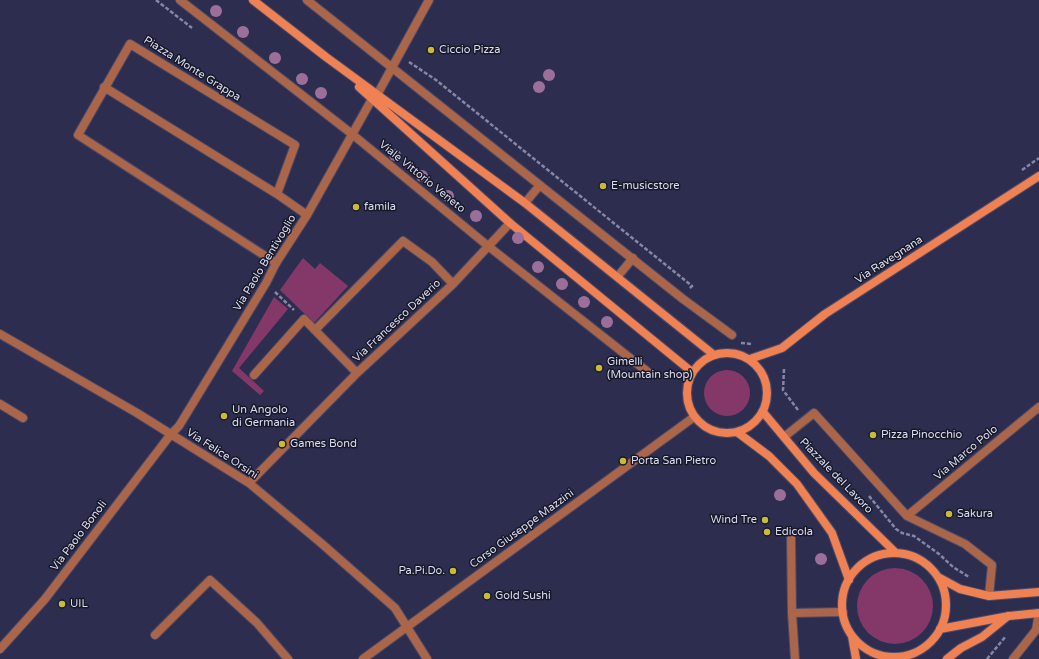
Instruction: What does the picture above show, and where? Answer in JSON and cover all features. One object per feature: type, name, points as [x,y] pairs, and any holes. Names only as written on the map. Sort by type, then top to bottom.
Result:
[{"type":"main road","name":"Viale Vittorio Veneto","points":[[253,0],[375,97],[510,223],[692,372]]},
{"type":"main road","name":"Viale Vittorio Veneto","points":[[375,97],[525,203],[618,276],[714,355]]},
{"type":"main road","name":"Via Ravegnana","points":[[750,359],[782,348],[825,314],[1039,176]]},
{"type":"main road","points":[[724,353],[737,354],[750,359],[758,367],[766,383],[767,401],[763,412],[748,428],[737,432],[725,434],[703,426],[694,417],[689,407],[686,395],[692,372],[698,364],[714,355],[724,353]]},
{"type":"main road","name":"Piazzale del Lavoro","points":[[763,412],[814,473],[896,553]]},
{"type":"main road","points":[[737,432],[769,456],[797,484],[832,533],[849,580]]},
{"type":"main road","name":"Piazzale del Lavoro","points":[[896,553],[920,560],[930,567],[938,576],[946,597],[945,619],[936,637],[921,649],[910,655],[897,657],[884,656],[872,652],[861,645],[852,636],[846,624],[842,601],[849,580],[864,563],[884,554],[896,553]]},
{"type":"main road","points":[[938,576],[960,589],[989,596],[1039,592]]},
{"type":"main road","points":[[940,629],[1009,616],[1039,613]]},
{"type":"main road","points":[[947,659],[961,648],[982,637],[1009,616]]},
{"type":"main road","points":[[852,636],[856,659]]},
{"type":"main road","points":[[906,659],[921,649]]},
{"type":"street","name":"Viale Vittorio Veneto","points":[[180,0],[352,134],[488,246],[649,373]]},
{"type":"street","points":[[307,0],[392,69],[733,338]]},
{"type":"street","name":"Via Paolo Bentivoglio","points":[[171,434],[180,426],[266,284],[276,263],[307,215],[352,134],[400,56],[429,0]]},
{"type":"street","name":"Piazza Monte Grappa","points":[[276,263],[78,135],[104,87],[130,44],[295,145],[277,194]]},
{"type":"street","points":[[104,87],[277,194],[307,215]]},
{"type":"street","points":[[525,203],[540,185]]},
{"type":"street","name":"Via Francesco Daverio","points":[[248,483],[357,373],[453,284],[510,223]]},
{"type":"street","name":"Via Francesco Daverio","points":[[316,330],[403,241],[432,262],[453,284]]},
{"type":"street","points":[[618,276],[633,258]]},
{"type":"street","points":[[254,375],[304,319]]},
{"type":"street","name":"Via Francesco Daverio","points":[[304,319],[357,373]]},
{"type":"street","name":"Via Felice Orsini","points":[[0,334],[171,434],[248,483],[321,543],[394,608],[427,659]]},
{"type":"street","points":[[0,404],[23,418]]},
{"type":"street","name":"Via Marco Polo","points":[[907,516],[1039,407]]},
{"type":"street","points":[[784,438],[814,413],[907,516],[965,544],[992,565],[989,596]]},
{"type":"street","name":"Corso Giuseppe Mazzini","points":[[363,659],[406,626],[694,417]]},
{"type":"street","name":"Via Paolo Bonoli","points":[[0,649],[45,599],[171,434]]},
{"type":"street","points":[[791,537],[792,613],[795,659]]},
{"type":"street","points":[[155,635],[210,580],[257,623],[288,659]]},
{"type":"street","points":[[792,613],[843,612]]},
{"type":"street","points":[[1013,659],[1036,630],[1039,613]]},
{"type":"path","points":[[400,56],[436,80],[692,286]]},
{"type":"path","points":[[1020,171],[1039,158]]},
{"type":"path","points":[[266,284],[304,319]]},
{"type":"path","points":[[733,338],[755,344]]},
{"type":"path","points":[[914,536],[962,573],[982,580],[991,581]]},
{"type":"shaded area","points":[[303,258],[315,269],[320,263],[348,286],[314,323],[280,290]]},
{"type":"shaded area","points":[[274,297],[288,309],[239,368],[264,391],[260,395],[232,371]]},
{"type":"shaded area","points":[[722,370],[732,370],[740,374],[746,380],[750,388],[750,398],[746,406],[740,412],[732,416],[722,416],[714,412],[708,406],[704,398],[704,388],[708,380],[714,374]]},
{"type":"shaded area","points":[[895,568],[909,571],[922,579],[930,592],[933,606],[930,620],[922,633],[909,641],[895,644],[881,641],[868,633],[860,620],[857,606],[860,592],[868,579],[881,571]]},
{"type":"place","name":"Ciccio Pizza","points":[[431,50]]},
{"type":"place","name":"E-musicstore","points":[[603,186]]},
{"type":"place","name":"famila","points":[[356,207]]},
{"type":"place","name":"Gimelli (Mountain shop)","points":[[599,368]]},
{"type":"place","name":"Un Angolo di Germania","points":[[224,416]]},
{"type":"place","name":"Pizza Pinocchio","points":[[873,435]]},
{"type":"place","name":"Games Bond","points":[[282,444]]},
{"type":"place","name":"Porta San Pietro","points":[[623,461]]},
{"type":"place","name":"Sakura","points":[[949,514]]},
{"type":"place","name":"Wind Tre","points":[[765,520]]},
{"type":"place","name":"Edicola","points":[[767,532]]},
{"type":"place","name":"Pa.Pi.Do.","points":[[453,571]]},
{"type":"place","name":"Gold Sushi","points":[[487,596]]},
{"type":"place","name":"UIL","points":[[62,604]]}]
